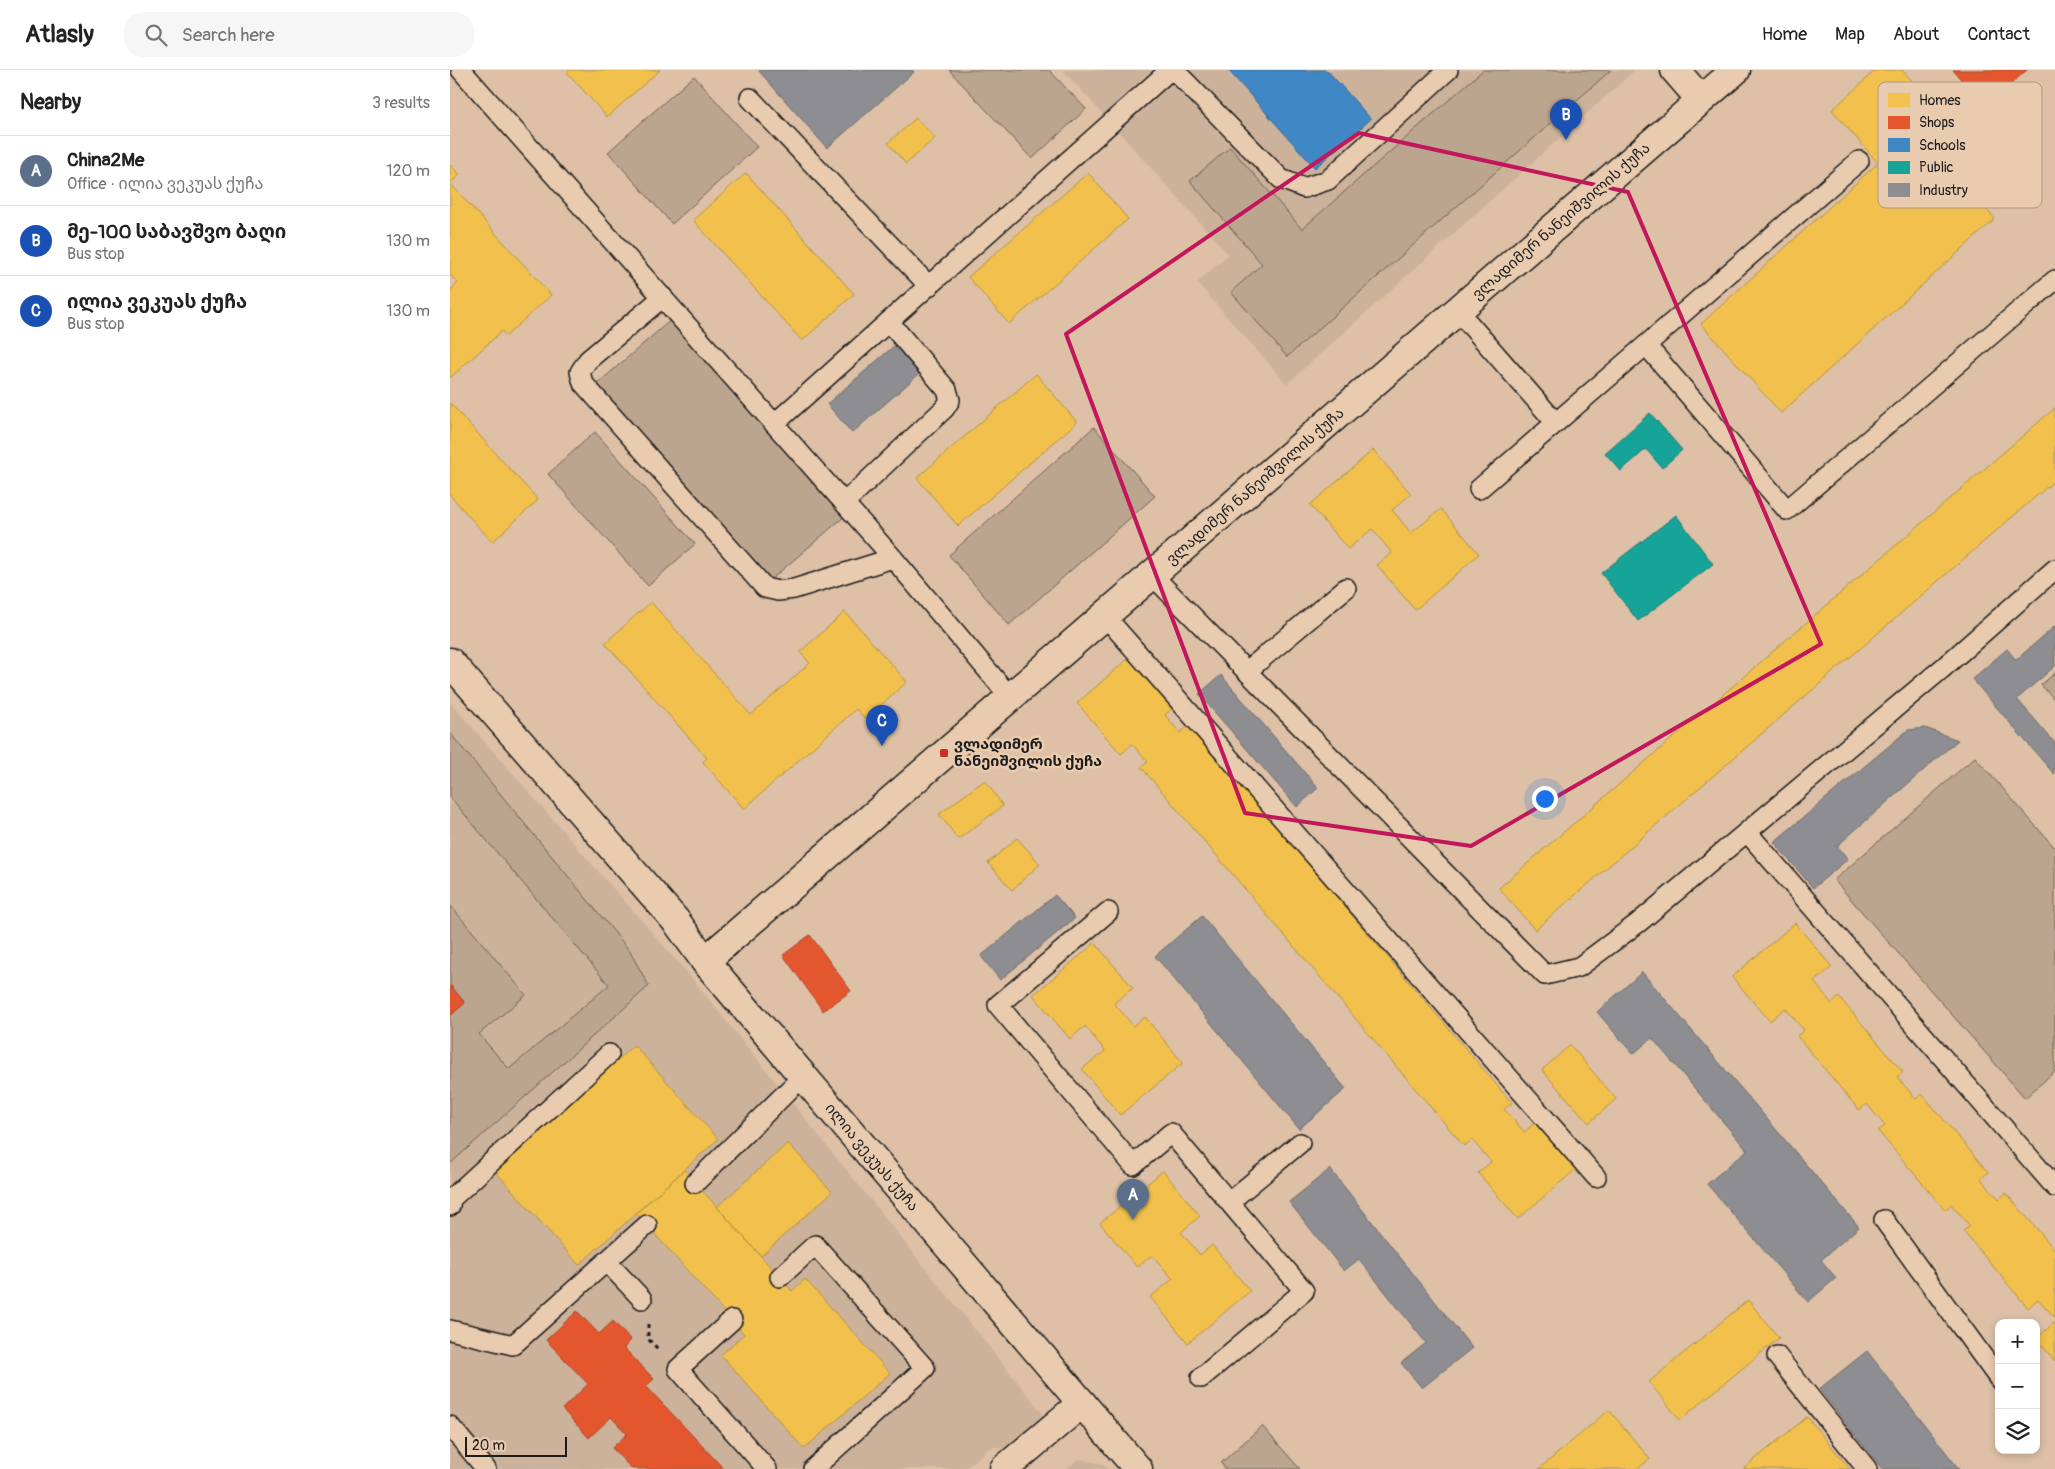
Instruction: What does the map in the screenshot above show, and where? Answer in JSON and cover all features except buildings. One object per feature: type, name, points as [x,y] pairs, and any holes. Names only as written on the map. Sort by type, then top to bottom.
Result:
[{"type":"street","points":[[1675,70],[1701,100]]},
{"type":"street","name":"ვლადიმერ ნანეიშვილის ქუჩა","points":[[705,961],[1736,70]]},
{"type":"street","name":"ილია ვეკუას ქუჩა","points":[[450,662],[676,921],[705,961],[1138,1469]]},
{"type":"street","points":[[1004,1469],[1082,1403]]},
{"type":"lane","points":[[461,70],[893,558],[1010,697]]},
{"type":"lane","points":[[774,424],[1170,70]]},
{"type":"lane","points":[[1174,70],[1281,179],[1304,188],[1328,180],[1448,70]]},
{"type":"lane","points":[[750,98],[929,286]]},
{"type":"lane","points":[[1479,488],[1859,162]]},
{"type":"lane","points":[[1646,345],[1787,510],[2055,280]]},
{"type":"lane","points":[[663,297],[588,360],[580,372],[583,384],[765,588],[778,591],[794,589],[893,558]]},
{"type":"lane","points":[[1458,311],[1556,423]]},
{"type":"lane","points":[[844,503],[945,408],[950,400],[947,390],[889,322]]},
{"type":"lane","points":[[1152,574],[1544,975],[1579,967],[1638,923],[1944,666],[2055,569]]},
{"type":"lane","points":[[1247,670],[1346,588]]},
{"type":"lane","points":[[1105,616],[1596,1177]]},
{"type":"lane","points":[[1747,832],[2055,1187]]},
{"type":"lane","points":[[1108,912],[998,1005],[1132,1165],[1171,1133],[1304,1291],[1202,1378]]},
{"type":"lane","points":[[450,1206],[451,1199],[609,1054]]},
{"type":"lane","points":[[695,1183],[804,1076]]},
{"type":"lane","points":[[1229,1202],[1300,1143]]},
{"type":"lane","points":[[1884,1220],[1995,1373]]},
{"type":"lane","points":[[450,1330],[513,1345],[647,1225]]},
{"type":"lane","points":[[780,1277],[815,1245],[925,1368],[813,1469]]},
{"type":"lane","points":[[606,1261],[642,1299]]},
{"type":"lane","points":[[732,1320],[678,1369],[767,1469]]},
{"type":"lane","points":[[1777,1356],[1867,1469]]},
{"type":"lane","points":[[450,1426],[486,1469]]},
{"type":"path","points":[[642,1299],[647,1315],[648,1339],[678,1369]]},
{"type":"highlighted area","points":[[1359,133],[1628,192],[1821,644],[1471,846],[1245,813],[1066,334]]},
{"type":"shaded area","points":[[949,70],[1049,70],[1086,109],[1032,159]]},
{"type":"shaded area","points":[[1063,70],[1635,70],[1287,384],[1197,283],[1228,254]]},
{"type":"shaded area","points":[[1483,70],[1611,70],[1287,357],[1231,292],[1262,264],[1190,181],[1230,147],[1302,229]]},
{"type":"shaded area","points":[[694,76],[757,147],[672,224],[608,152]]},
{"type":"shaded area","points":[[674,317],[845,516],[768,582],[597,384]]},
{"type":"shaded area","points":[[1094,427],[1155,496],[1009,625],[949,555]]},
{"type":"shaded area","points":[[595,432],[695,544],[648,586],[548,474]]},
{"type":"shaded area","points":[[2055,673],[2055,700],[2041,685]]},
{"type":"shaded area","points":[[450,702],[690,976],[1052,1425],[1022,1450],[991,1447],[964,1469],[450,1469]]},
{"type":"shaded area","points":[[450,733],[629,950],[649,986],[450,1164],[450,1016],[465,1003],[450,985],[450,905],[526,995],[479,1034],[509,1069],[609,985],[450,797]]},
{"type":"shaded area","points":[[1975,757],[2055,848],[2055,1071],[2025,1098],[1834,880]]},
{"type":"shaded area","points":[[1262,1426],[1300,1469],[1225,1469],[1221,1463]]},
{"type":"shaded area","points":[[1078,1459],[1103,1464],[1107,1469],[1066,1469]]},
{"type":"place","name":"მე-100 საბავშვო ბაღი","points":[[1566,140]]},
{"type":"place","name":"ილია ვეკუას ქუჩა","points":[[882,746]]},
{"type":"place","name":"ვლადიმერ ნანეიშვილის ქუჩა","points":[[944,753]]},
{"type":"place","name":"China2Me","points":[[1133,1220]]}]
